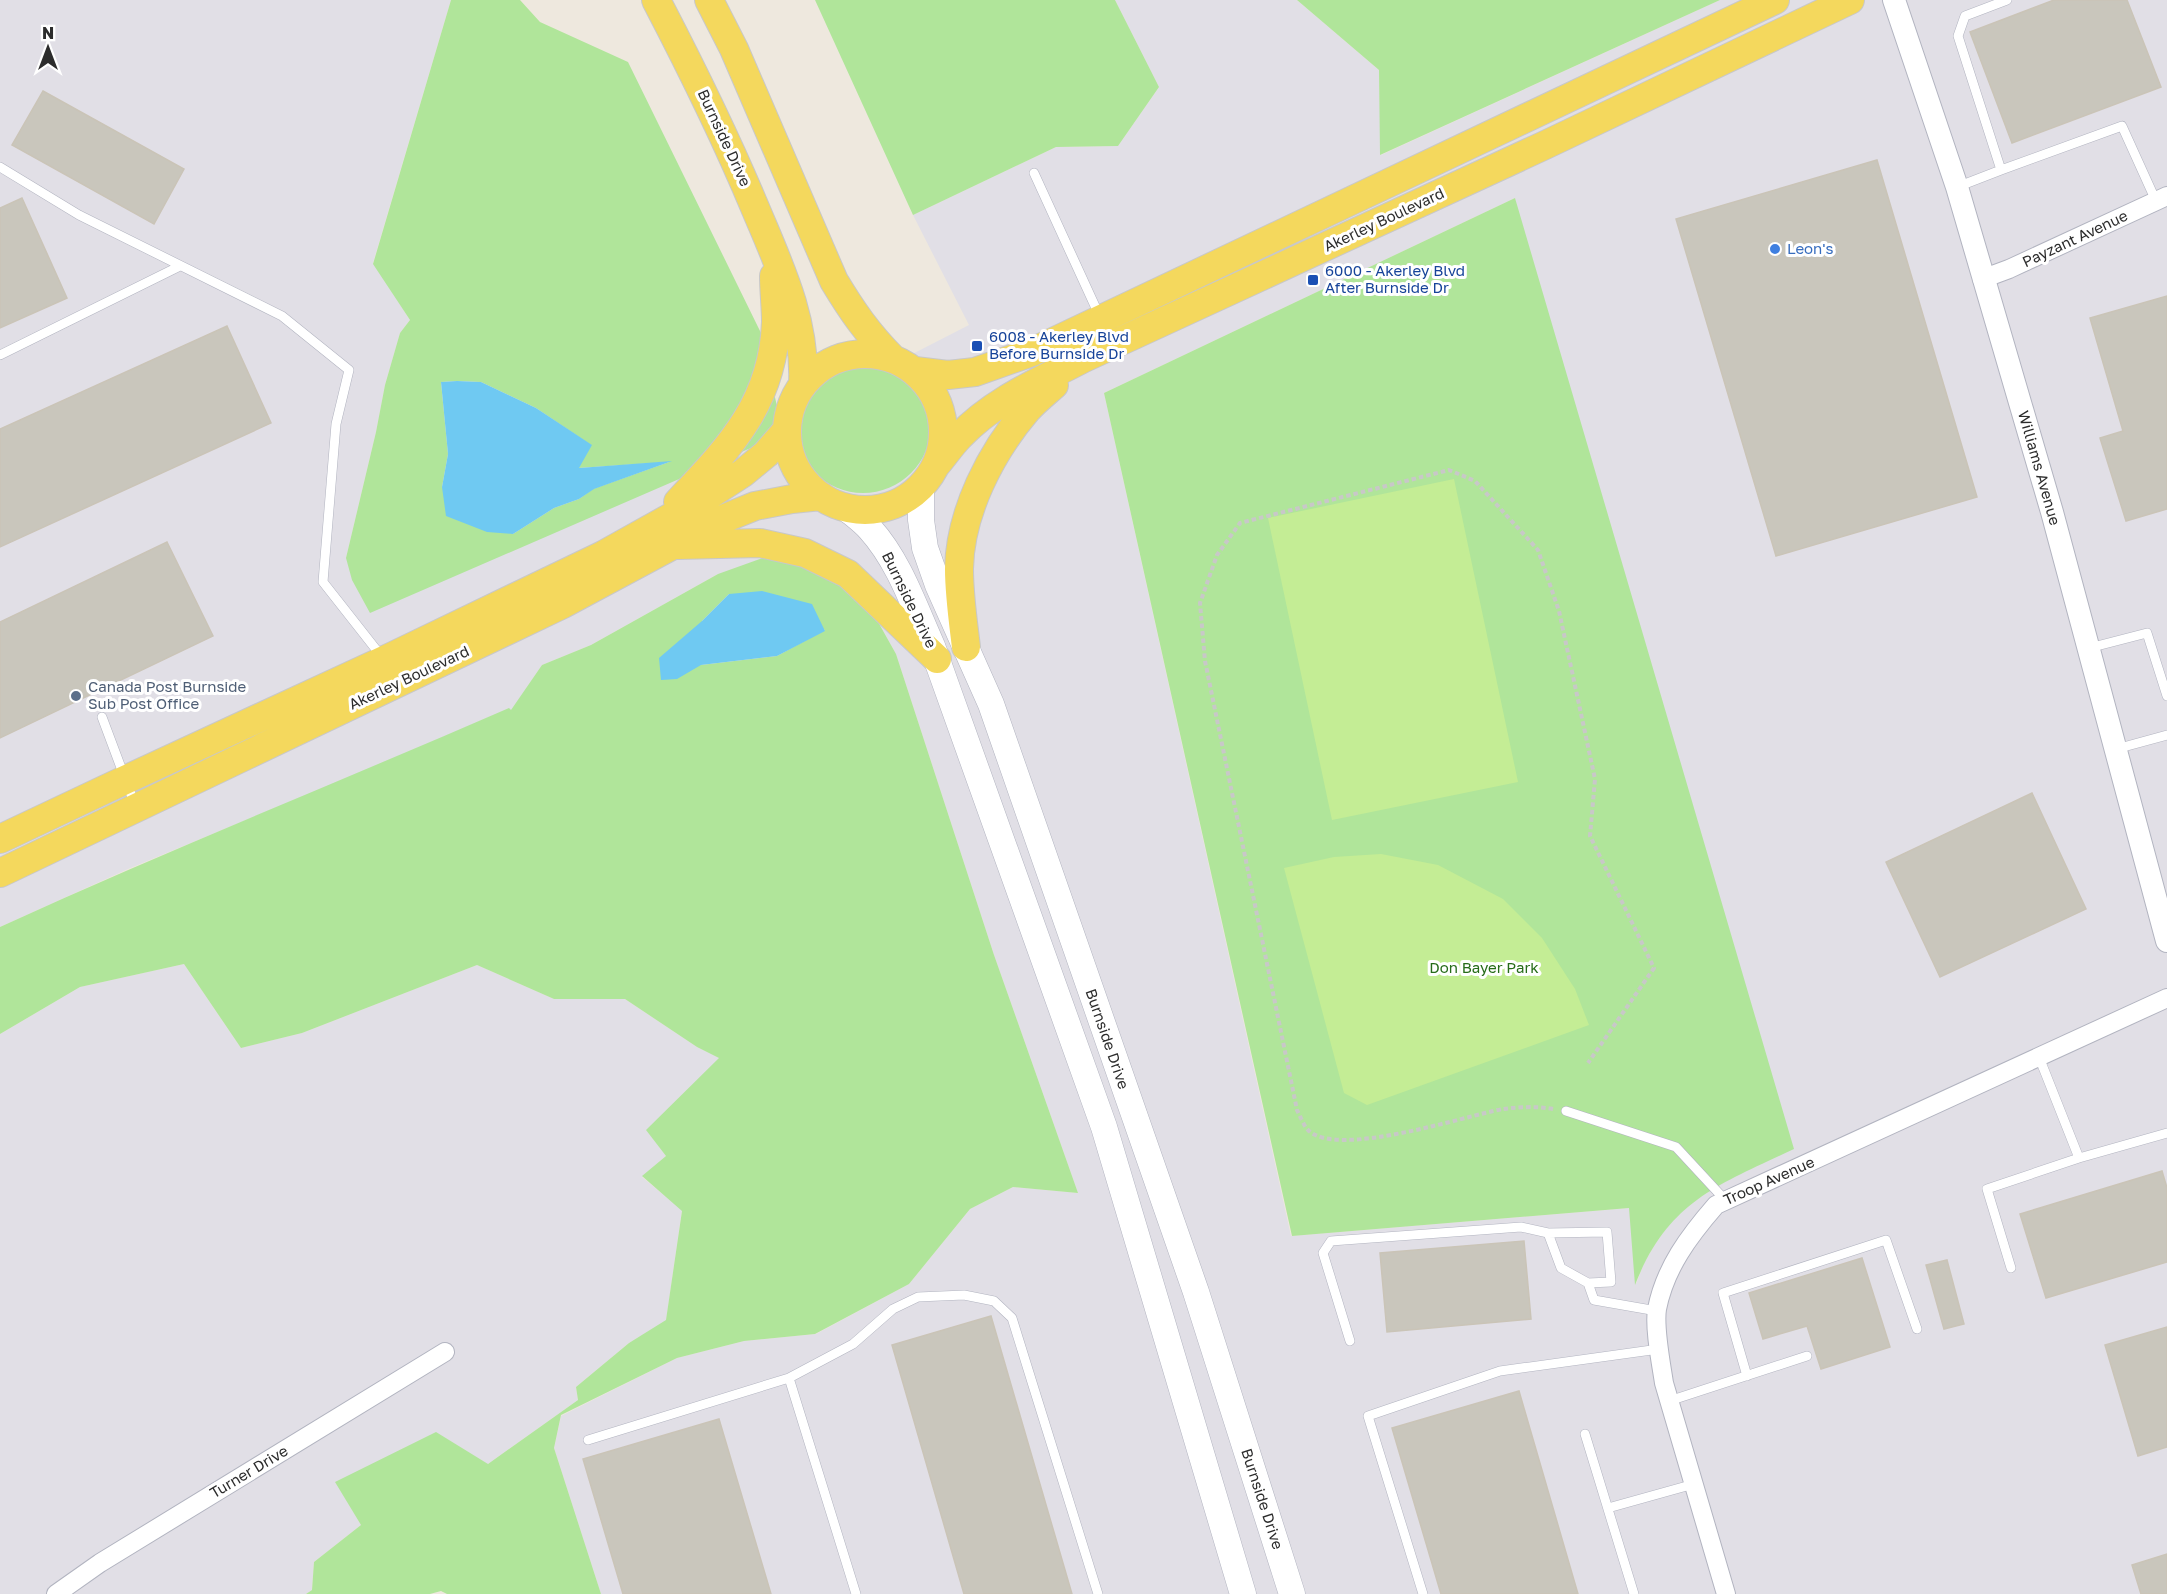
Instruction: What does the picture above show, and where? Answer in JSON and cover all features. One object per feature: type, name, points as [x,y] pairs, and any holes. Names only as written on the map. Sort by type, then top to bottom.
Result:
[{"type":"main road","name":"Burnside Drive","points":[[656,0],[727,143],[790,293],[800,332],[804,361],[803,384]]},
{"type":"main road","points":[[709,0],[734,49],[834,281],[854,316],[874,341],[904,365],[931,389],[941,412],[943,439],[928,476],[898,502],[872,509],[833,502],[801,477],[790,455],[787,430],[791,406],[803,384],[821,367],[844,356],[869,353],[904,365]]},
{"type":"main road","name":"Akerley Boulevard","points":[[904,365],[948,375],[975,372],[1032,352],[1775,0]]},
{"type":"main road","name":"Akerley Boulevard","points":[[928,476],[960,435],[986,413],[1016,394],[1082,359],[1543,146],[1850,0]]},
{"type":"main road","points":[[666,535],[741,431],[760,396],[774,342],[776,321],[772,247]]},
{"type":"main road","points":[[966,647],[959,568],[964,533],[976,494],[995,454],[1028,409],[1082,359]]},
{"type":"main road","name":"Akerley Boulevard","points":[[0,873],[563,604],[666,535],[700,501],[743,473],[766,454],[787,430]]},
{"type":"main road","name":"Burnside Drive","points":[[928,476],[921,520],[925,548],[938,585],[991,704],[1196,1292],[1292,1594]]},
{"type":"main road","name":"Akerley Boulevard","points":[[0,839],[385,660],[603,555],[718,521],[755,506],[792,498],[833,502]]},
{"type":"main road","name":"Burnside Drive","points":[[833,502],[870,528],[885,549],[908,592],[937,659],[1104,1127],[1243,1594]]},
{"type":"main road","points":[[666,535],[760,543],[805,553],[848,574],[937,659]]},
{"type":"street","name":"Williams Avenue","points":[[1894,0],[1957,187],[1982,279],[2052,512],[2167,941]]},
{"type":"street","name":"Payzant Avenue","points":[[1982,279],[2009,269],[2162,199]]},
{"type":"street","name":"Troop Avenue","points":[[1726,1594],[1669,1401],[1659,1349],[1657,1311],[1668,1271],[1688,1238],[1716,1205],[2167,998]]},
{"type":"street","name":"Turner Drive","points":[[56,1594],[100,1563],[445,1352]]},
{"type":"lane","points":[[2001,170],[1958,36],[1965,16],[2007,0]]},
{"type":"lane","points":[[1957,187],[2122,126],[2162,199]]},
{"type":"lane","points":[[0,167],[79,215],[282,316],[349,370],[336,424],[323,582],[385,660]]},
{"type":"lane","points":[[1034,173],[1101,319]]},
{"type":"lane","points":[[0,355],[180,266]]},
{"type":"lane","points":[[2088,648],[2147,633],[2167,696]]},
{"type":"lane","points":[[102,717],[136,807]]},
{"type":"lane","points":[[2116,748],[2167,735]]},
{"type":"lane","points":[[2039,1057],[2079,1158]]},
{"type":"lane","points":[[1566,1111],[1676,1147],[1727,1201]]},
{"type":"lane","points":[[2011,1268],[1987,1189],[2079,1158],[2167,1133]]},
{"type":"lane","points":[[1350,1341],[1323,1253],[1331,1241],[1521,1227],[1548,1233],[1607,1232],[1611,1282],[1588,1283],[1561,1268],[1548,1233]]},
{"type":"lane","points":[[1747,1376],[1723,1293],[1886,1240],[1917,1329]]},
{"type":"lane","points":[[1588,1283],[1594,1300],[1657,1311]]},
{"type":"lane","points":[[588,1440],[789,1378],[853,1344],[893,1309],[918,1297],[964,1294],[994,1301],[1012,1318],[1098,1594]]},
{"type":"lane","points":[[1423,1594],[1368,1416],[1500,1371],[1659,1349]]},
{"type":"lane","points":[[1669,1401],[1807,1356]]},
{"type":"lane","points":[[789,1378],[856,1594]]},
{"type":"lane","points":[[1585,1434],[1634,1594]]},
{"type":"lane","points":[[1608,1508],[1694,1484]]},
{"type":"path","points":[[1566,1111],[1544,1107],[1503,1109],[1372,1139],[1330,1140],[1309,1131],[1297,1110],[1205,661],[1200,603],[1217,555],[1240,523],[1449,470],[1475,481],[1538,550],[1559,612],[1595,779],[1590,837],[1654,968],[1588,1063]]},
{"type":"shaded area","points":[[0,0],[451,0],[373,263],[410,320],[400,333],[385,385],[346,558],[783,434],[854,384],[969,325],[913,215],[1056,147],[1118,146],[1159,87],[1115,0],[1297,0],[1379,70],[1381,155],[1720,0],[2167,0],[2167,1594],[601,1594],[554,1448],[561,1416],[677,1358],[744,1341],[816,1334],[909,1284],[970,1209],[1013,1187],[1078,1193],[994,955],[896,654],[849,570],[718,574],[591,645],[542,665],[511,711],[508,709],[128,869],[0,927]],"holes":[[[1515,198],[1719,1185],[1688,1205],[1672,1221],[1644,1263],[1636,1284],[1630,1208],[1291,1236],[1104,393]]]},
{"type":"shaded area","points":[[184,964],[241,1048],[302,1033],[477,965],[554,999],[625,999],[697,1047],[720,1058],[647,1130],[666,1156],[642,1177],[682,1210],[666,1321],[629,1343],[576,1387],[578,1400],[488,1464],[336,1482],[361,1525],[314,1562],[312,1590],[306,1594],[0,1594],[0,1034],[80,987]]},
{"type":"green space","points":[[451,0],[520,0],[540,22],[628,62],[761,333],[783,434],[370,613],[352,580],[346,558],[385,385],[400,333],[410,320],[373,264]],"holes":[[[441,382],[481,382],[536,408],[591,445],[578,468],[669,462],[593,489],[579,499],[554,508],[513,534],[442,487],[448,454]]]},
{"type":"green space","points":[[815,0],[1115,0],[1159,87],[1118,146],[1056,147],[913,215]]},
{"type":"green space","points":[[1297,0],[1720,0],[1380,155],[1379,70]]},
{"type":"green space","name":"Don Bayer Park","points":[[1515,198],[1794,1149],[1742,1174],[1698,1199],[1663,1233],[1648,1257],[1635,1285],[1629,1208],[1292,1236],[1104,393]]},
{"type":"green space","points":[[863,357],[889,363],[911,377],[925,399],[931,425],[925,451],[911,473],[889,487],[863,493],[837,487],[815,473],[801,451],[795,425],[801,399],[815,377],[837,363]]},
{"type":"green space","points":[[1454,479],[1518,782],[1332,820],[1268,518]]},
{"type":"green space","points":[[796,546],[849,570],[896,654],[994,955],[1078,1193],[1013,1187],[970,1209],[909,1284],[815,1334],[744,1341],[677,1358],[561,1415],[554,1448],[601,1594],[447,1594],[441,1591],[430,1594],[306,1594],[312,1590],[314,1562],[361,1525],[335,1482],[436,1432],[488,1464],[578,1400],[576,1387],[629,1343],[666,1320],[682,1211],[642,1176],[666,1156],[646,1130],[719,1058],[697,1047],[625,999],[554,999],[477,965],[302,1033],[241,1048],[184,964],[80,987],[0,1034],[0,927],[190,843],[509,708],[511,710],[542,665],[591,645],[718,574]],"holes":[[[729,594],[825,630],[777,656],[701,665],[702,621]]]},
{"type":"green space","points":[[1381,854],[1438,865],[1503,899],[1542,938],[1575,989],[1589,1025],[1367,1105],[1344,1093],[1284,868],[1334,857]]},
{"type":"water","points":[[441,382],[481,382],[536,408],[592,445],[579,468],[672,461],[594,489],[579,499],[554,508],[513,534],[487,532],[446,516],[442,487],[448,454]]},
{"type":"water","points":[[762,591],[812,604],[825,631],[777,656],[701,665],[677,679],[661,680],[659,658],[729,594]]},
{"type":"building","points":[[2054,0],[2127,0],[2161,87],[2012,143],[1970,32]]},
{"type":"building","points":[[43,91],[184,169],[154,224],[12,145]]},
{"type":"building","points":[[1877,160],[1977,497],[1776,556],[1676,219]]},
{"type":"building","points":[[22,198],[67,298],[0,328],[0,208]]},
{"type":"building","points":[[2167,296],[2167,509],[2126,521],[2100,438],[2123,431],[2090,318]]},
{"type":"building","points":[[227,326],[271,423],[0,547],[0,429]]},
{"type":"building","points":[[167,542],[213,636],[0,738],[0,622]]},
{"type":"building","points":[[2032,793],[2086,909],[1940,977],[1886,862]]},
{"type":"building","points":[[2162,1171],[2167,1188],[2167,1262],[2046,1298],[2020,1214]]},
{"type":"building","points":[[1524,1241],[1531,1319],[1387,1332],[1380,1253]]},
{"type":"building","points":[[1862,1258],[1890,1347],[1821,1369],[1807,1326],[1763,1339],[1749,1293]]},
{"type":"building","points":[[1947,1260],[1964,1324],[1944,1329],[1926,1265]]},
{"type":"building","points":[[991,1316],[1072,1594],[964,1594],[892,1345]]},
{"type":"building","points":[[2167,1327],[2167,1447],[2138,1456],[2105,1345]]},
{"type":"building","points":[[1519,1391],[1578,1594],[1441,1594],[1392,1428]]},
{"type":"building","points":[[719,1419],[771,1594],[623,1594],[583,1459]]},
{"type":"building","points":[[2167,1554],[2167,1594],[2141,1594],[2132,1565]]},
{"type":"place","name":"Leon's","points":[[1775,249]]},
{"type":"place","name":"6000 - Akerley Blvd After Burnside Dr","points":[[1313,280]]},
{"type":"place","name":"6008 - Akerley Blvd Before Burnside Dr","points":[[977,346]]},
{"type":"place","name":"Canada Post Burnside Sub Post Office","points":[[76,696]]}]
